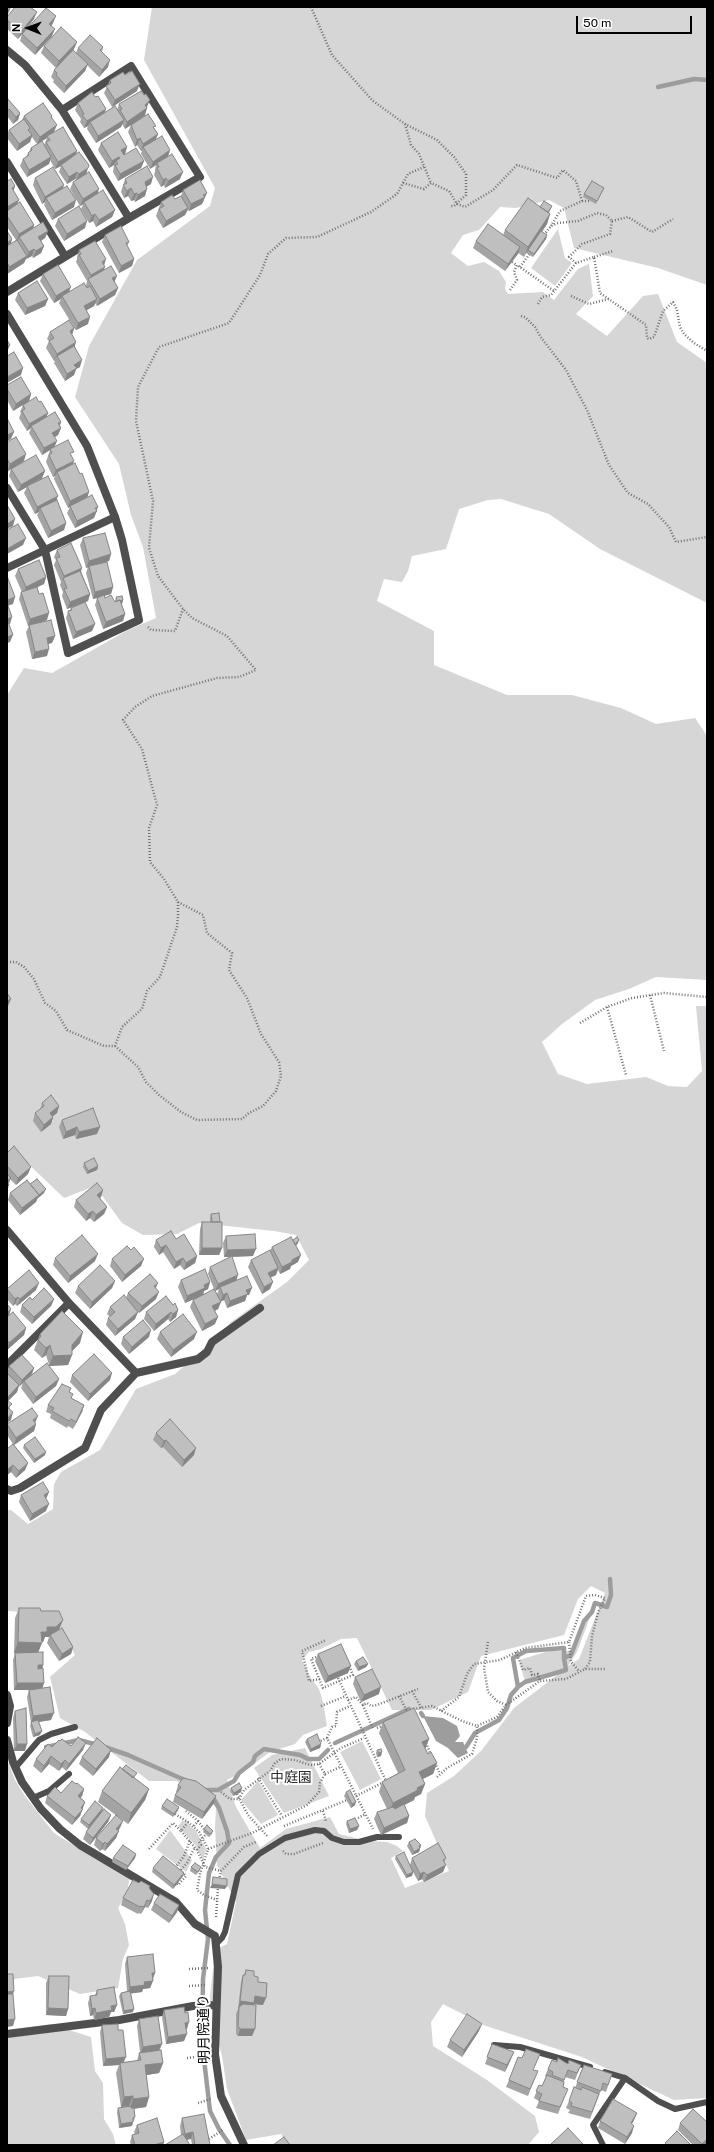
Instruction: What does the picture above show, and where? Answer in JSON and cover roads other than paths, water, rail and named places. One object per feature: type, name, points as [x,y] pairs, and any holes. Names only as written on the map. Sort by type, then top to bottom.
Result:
[{"type":"street","points":[[7,50],[25,65],[62,110],[129,218]]},
{"type":"street","points":[[7,292],[64,256],[200,177],[131,66],[62,110]]},
{"type":"street","points":[[7,162],[64,256]]},
{"type":"street","points":[[7,314],[87,446],[115,517],[122,540],[139,620],[68,653],[45,550],[7,488]]},
{"type":"street","points":[[7,568],[115,517]]},
{"type":"street","points":[[7,1230],[69,1303],[136,1373]]},
{"type":"street","points":[[7,1365],[69,1303]]},
{"type":"street","points":[[7,1489],[11,1491],[20,1488],[85,1448],[101,1410],[136,1373],[198,1359],[207,1352],[212,1342],[260,1308]]},
{"type":"street","points":[[7,1695],[10,1706],[7,1722]]},
{"type":"street","points":[[7,1740],[15,1768],[33,1798],[50,1820],[80,1846],[176,1902],[199,1926],[214,1937]]},
{"type":"street","name":"明月院通り","points":[[214,1937],[211,2005],[215,2054],[221,2096],[244,2145]]},
{"type":"street","points":[[7,2034],[119,2020],[193,2006],[211,2005]]},
{"type":"lane","points":[[15,1768],[39,1740],[51,1734],[75,1726]]},
{"type":"lane","points":[[33,1798],[48,1791],[69,1774]]},
{"type":"lane","points":[[214,1937],[222,1938],[225,1932],[238,1874],[259,1854],[277,1843],[294,1834],[315,1830],[324,1831],[332,1838],[344,1842],[359,1842],[377,1837],[399,1836]]},
{"type":"lane","points":[[494,2045],[520,2047],[540,2052],[625,2078],[658,2101],[675,2109],[707,2102]]},
{"type":"lane","points":[[603,2145],[593,2125],[625,2078]]},
{"type":"waterway","points":[[658,87],[694,79],[707,80]]},
{"type":"waterway","points":[[466,1747],[475,1733],[499,1720],[507,1708],[511,1695],[518,1687],[513,1658],[526,1651],[564,1648],[564,1658],[571,1655],[584,1621],[592,1612],[595,1603],[607,1607],[611,1595],[610,1579]]},
{"type":"waterway","points":[[518,1687],[525,1682],[566,1670],[564,1658]]},
{"type":"waterway","points":[[335,1743],[409,1709]]},
{"type":"waterway","points":[[46,1747],[79,1740],[98,1745]]},
{"type":"waterway","points":[[105,1747],[128,1755],[187,1781]]},
{"type":"waterway","points":[[205,1790],[218,1790],[234,1781],[239,1773],[253,1762],[255,1756],[264,1749],[300,1755],[308,1759],[319,1759],[328,1750]]},
{"type":"waterway","points":[[212,1796],[219,1808],[227,1831],[229,1843],[216,1857],[209,1873],[205,1910],[208,1939],[203,1979],[202,2042],[210,2111],[219,2129],[230,2145]]},
{"type":"park label","name":"中庭園","points":[[291,1778]]}]
